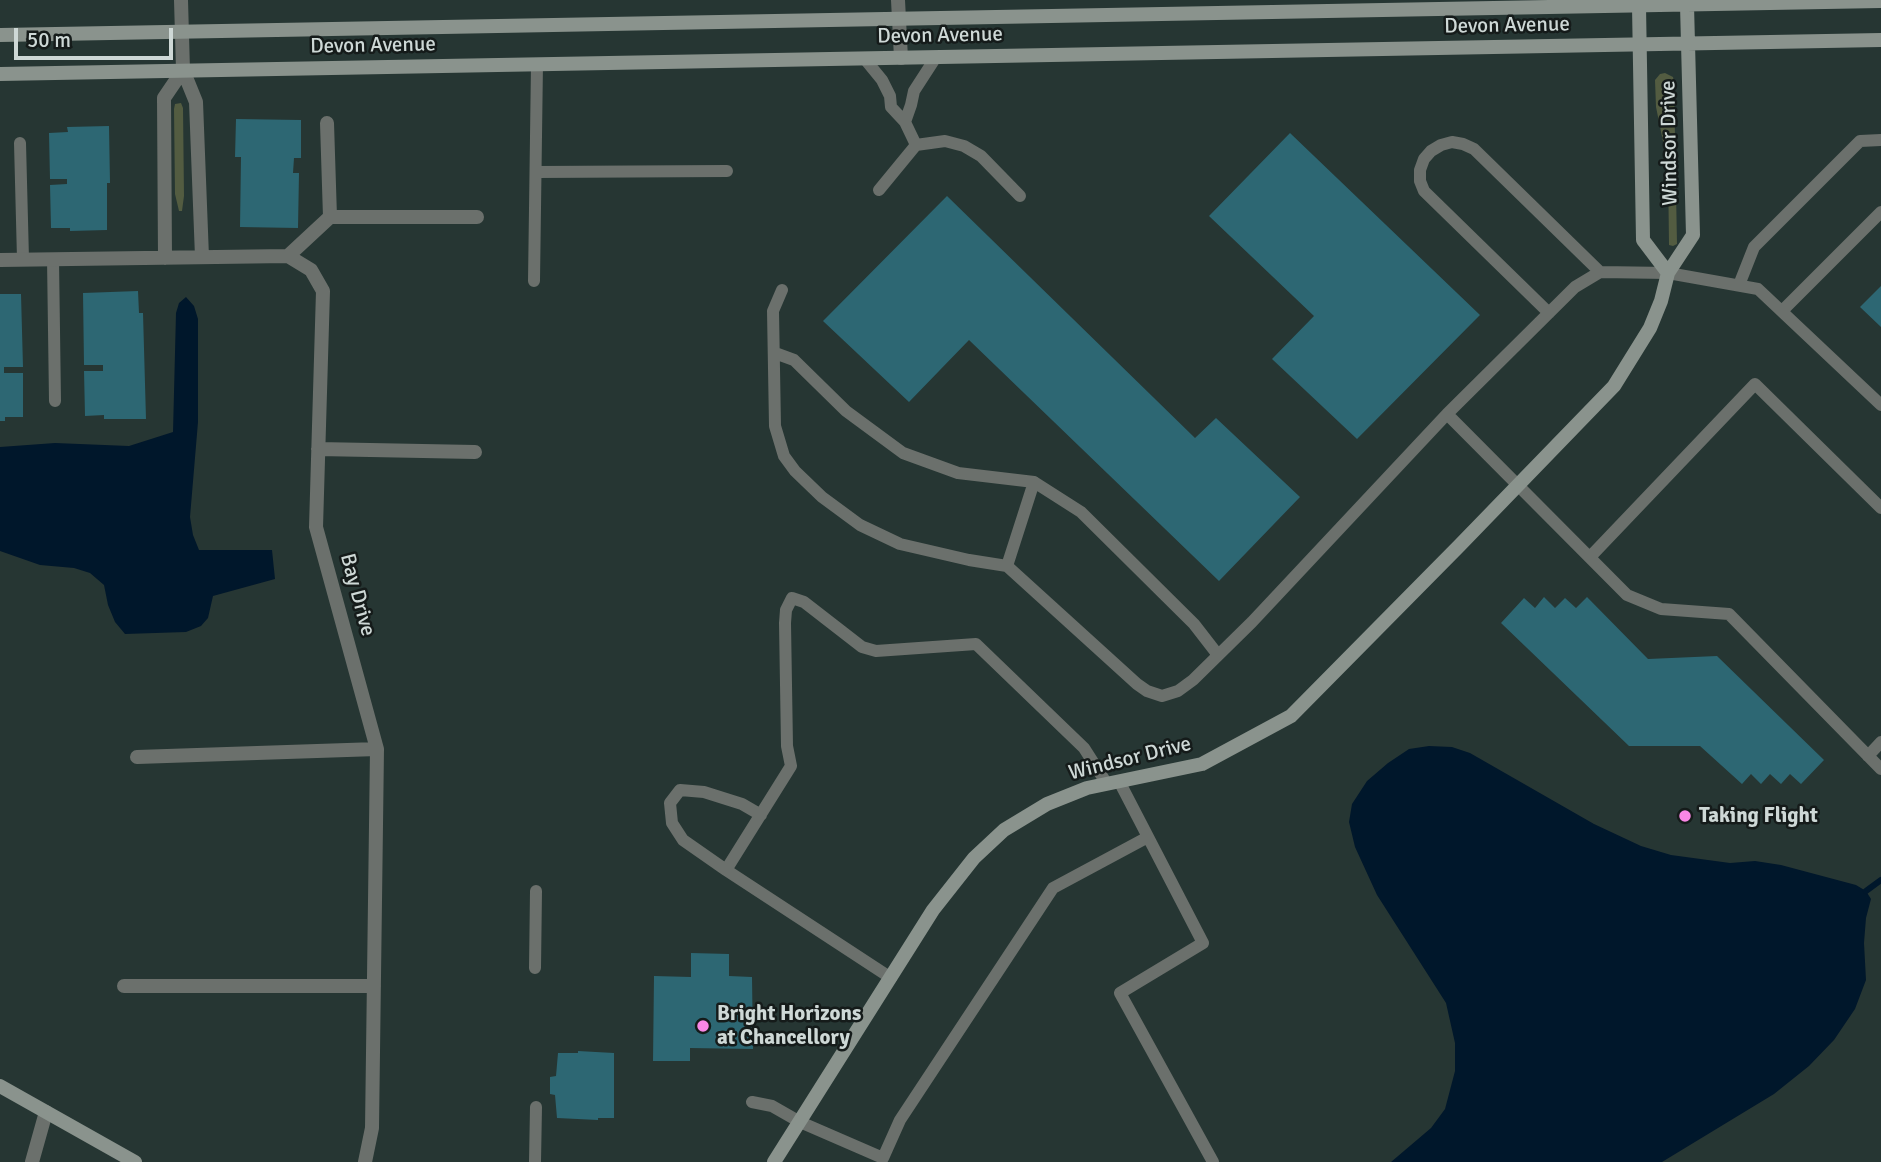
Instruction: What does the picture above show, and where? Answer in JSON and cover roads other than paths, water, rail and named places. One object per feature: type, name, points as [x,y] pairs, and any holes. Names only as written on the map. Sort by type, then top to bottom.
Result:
[{"type":"main road","name":"Devon Avenue","points":[[0,35],[1881,1]]},
{"type":"main road","name":"Windsor Drive","points":[[774,1162],[933,910],[974,858],[1004,830],[1047,804],[1087,788],[1202,764],[1291,716],[1614,386],[1650,328],[1668,274],[1693,235],[1687,5]]},
{"type":"main road","name":"Windsor Drive","points":[[1639,6],[1643,240],[1668,274]]},
{"type":"main road","name":"Devon Avenue","points":[[0,74],[1881,40]]},
{"type":"main road","points":[[0,1086],[135,1162]]},
{"type":"street","points":[[181,0],[183,70],[196,102],[202,257]]},
{"type":"street","points":[[898,0],[901,58]]},
{"type":"street","points":[[165,258],[164,98],[183,70]]},
{"type":"street","points":[[327,123],[330,218]]},
{"type":"street","points":[[0,260],[288,256],[330,218],[477,218]]},
{"type":"street","name":"Bay Drive","points":[[288,256],[311,270],[323,292],[316,527],[377,749],[372,1128],[365,1162]]},
{"type":"street","points":[[318,449],[475,452]]},
{"type":"street","points":[[137,757],[377,749]]},
{"type":"street","points":[[124,986],[374,986]]},
{"type":"street","points":[[32,1162],[46,1112]]},
{"type":"lane","points":[[905,122],[914,91],[936,57]]},
{"type":"lane","points":[[863,58],[882,80],[890,96],[891,107],[905,122],[916,145]]},
{"type":"lane","points":[[534,281],[537,64]]},
{"type":"lane","points":[[1740,285],[1754,247],[1860,141],[1881,140]]},
{"type":"lane","points":[[879,190],[916,145],[945,141],[964,146],[981,156],[1020,196]]},
{"type":"lane","points":[[1549,313],[1424,191],[1420,170],[1424,159],[1432,150],[1452,142],[1474,149],[1600,272]]},
{"type":"lane","points":[[20,143],[23,259]]},
{"type":"lane","points":[[536,172],[727,171]]},
{"type":"lane","points":[[1782,311],[1881,212]]},
{"type":"lane","points":[[53,259],[55,401]]},
{"type":"lane","points":[[782,290],[773,311],[775,426],[784,456],[795,471],[822,497],[860,525],[900,544],[1007,566],[1147,691],[1161,696],[1178,691],[1193,680],[1252,622],[1447,414],[1575,287],[1600,272],[1668,274],[1758,289],[1881,405]]},
{"type":"lane","points":[[775,353],[794,360],[846,411],[904,453],[958,473],[1034,482],[1081,512],[1194,624],[1217,655]]},
{"type":"lane","points":[[1590,557],[1755,384],[1881,508]]},
{"type":"lane","points":[[1447,414],[1627,595],[1661,608],[1729,614],[1881,769]]},
{"type":"lane","points":[[1007,566],[1034,482]]},
{"type":"lane","points":[[726,870],[791,766],[786,746],[785,623],[786,610],[792,598],[804,602],[862,647],[876,651],[976,645],[1084,748],[1113,783],[1148,838],[1203,943],[1120,993],[1213,1162]]},
{"type":"lane","points":[[1868,756],[1881,742]]},
{"type":"lane","points":[[761,815],[742,804],[704,792],[680,790],[670,803],[673,823],[683,840],[891,978]]},
{"type":"lane","points":[[752,1102],[772,1106],[800,1122],[888,1160],[900,1120],[1053,888],[1148,838]]},
{"type":"lane","points":[[535,968],[536,891]]},
{"type":"lane","points":[[535,1162],[536,1107]]},
{"type":"water","points":[[186,297],[194,306],[198,319],[198,422],[190,517],[193,535],[199,550],[272,550],[275,579],[213,596],[208,618],[201,626],[186,632],[125,634],[115,622],[104,585],[90,573],[74,568],[40,565],[0,551],[0,447],[55,443],[129,446],[173,432],[176,313],[179,303]]},
{"type":"water","points":[[1452,747],[1470,753],[1594,824],[1641,846],[1671,855],[1730,863],[1755,861],[1781,865],[1856,885],[1866,891],[1871,899],[1864,943],[1866,980],[1855,1009],[1834,1040],[1809,1066],[1774,1094],[1662,1162],[1391,1162],[1431,1128],[1445,1109],[1455,1071],[1455,1043],[1446,1003],[1377,895],[1355,847],[1349,822],[1352,804],[1367,781],[1409,749]]},
{"type":"waterway","points":[[1866,891],[1881,880]]},
{"type":"place","name":"Taking Flight","points":[[1685,816]]},
{"type":"place","name":"Bright Horizons at Chancellory","points":[[703,1026]]}]
